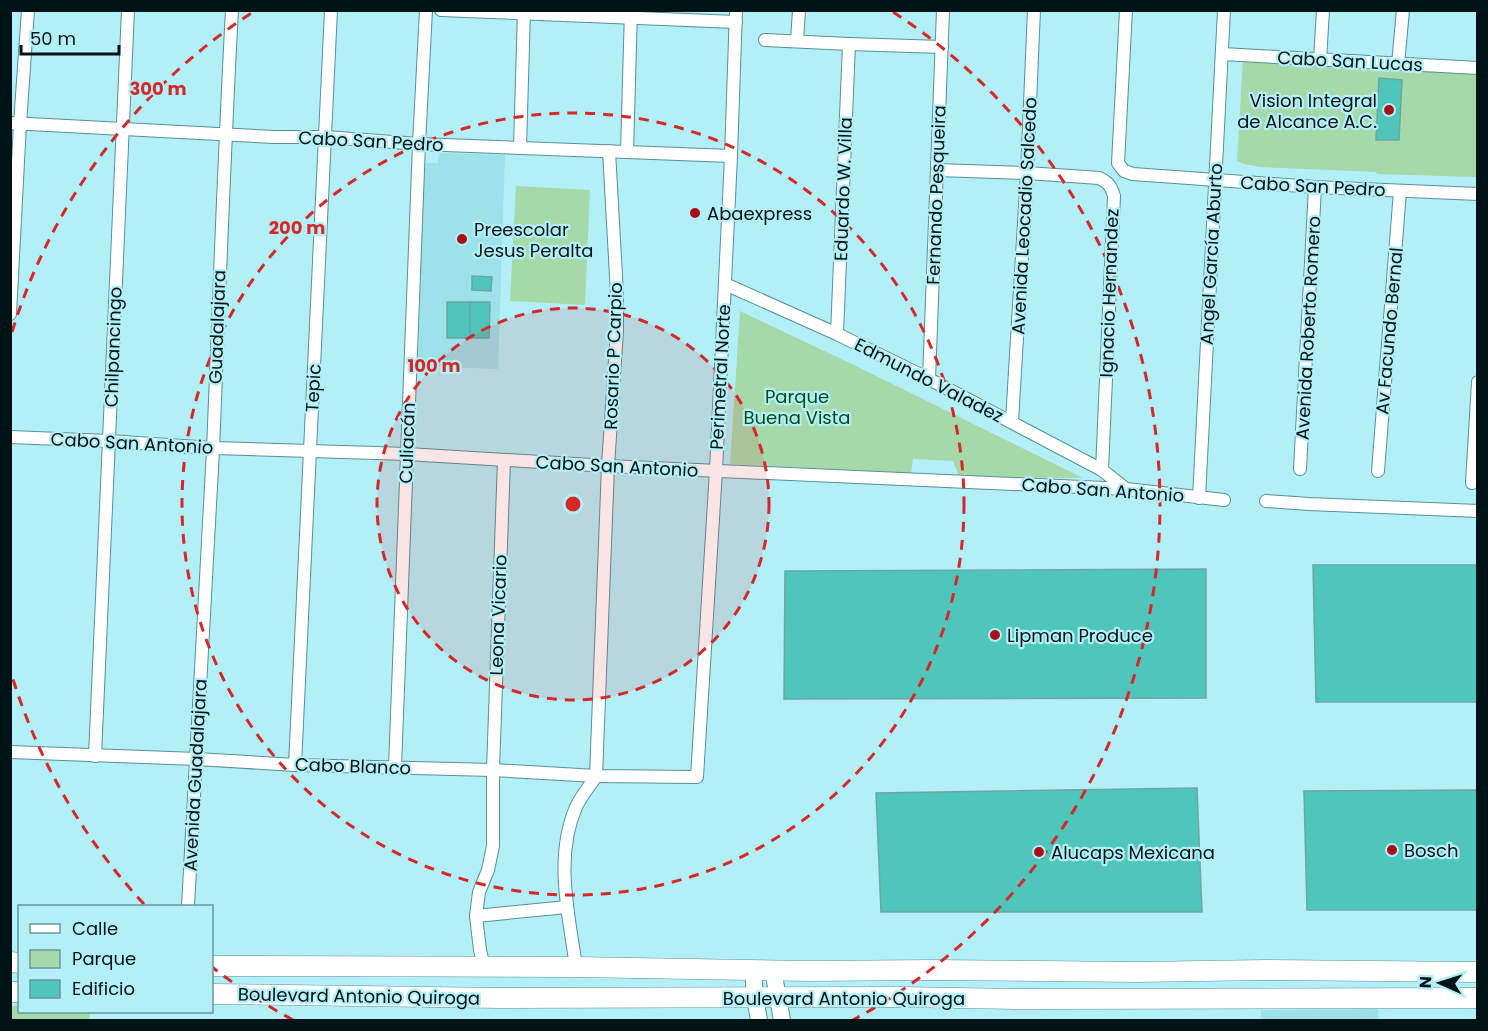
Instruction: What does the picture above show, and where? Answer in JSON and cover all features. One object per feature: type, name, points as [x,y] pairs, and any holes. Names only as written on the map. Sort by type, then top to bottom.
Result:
[{"type":"main road","name":"Boulevard Antonio Quiroga","points":[[213,966],[1478,972]]},
{"type":"main road","name":"Boulevard Antonio Quiroga","points":[[213,994],[499,998],[1478,998]]},
{"type":"street","points":[[10,314],[15,123],[28,10]]},
{"type":"street","name":"Chilpancingo","points":[[95,756],[128,10]]},
{"type":"street","name":"Guadalajara","points":[[203,643],[232,10]]},
{"type":"street","name":"Tepic","points":[[295,765],[331,10]]},
{"type":"street","name":"Culiacán","points":[[395,767],[426,10]]},
{"type":"street","points":[[441,10],[736,16]]},
{"type":"street","points":[[797,41],[799,10]]},
{"type":"street","name":"Fernando Pesqueira","points":[[929,379],[943,10]]},
{"type":"street","name":"Avenida Leocadio Salcedo","points":[[1012,421],[1028,173],[1034,10]]},
{"type":"street","name":"Cabo San Pedro","points":[[1126,10],[1118,163],[1124,171],[1133,174],[1315,187],[1478,194]]},
{"type":"street","name":"Angel García Aburto","points":[[1198,498],[1224,10]]},
{"type":"street","points":[[1320,60],[1323,10]]},
{"type":"street","points":[[1398,64],[1403,10]]},
{"type":"street","points":[[520,148],[524,12]]},
{"type":"street","points":[[627,152],[631,14]]},
{"type":"street","name":"Perimetral Norte","points":[[695,777],[697,776],[716,470],[736,16]]},
{"type":"street","points":[[765,40],[942,47]]},
{"type":"street","name":"Eduardo W. Villa","points":[[837,334],[849,44]]},
{"type":"street","name":"Cabo San Lucas","points":[[1222,54],[1478,68]]},
{"type":"street","name":"Cabo San Pedro","points":[[15,123],[326,137],[419,144],[731,156]]},
{"type":"street","name":"Rosario P Carpio","points":[[596,776],[608,466],[617,311],[609,152]]},
{"type":"street","name":"Ignacio Hernandez","points":[[937,170],[1099,178],[1107,181],[1112,188],[1114,196],[1102,470]]},
{"type":"street","name":"Avenida Roberto Romero","points":[[1300,469],[1315,187]]},
{"type":"street","name":"Av Facundo Bernal","points":[[1378,471],[1401,191]]},
{"type":"street","name":"Edmundo Valadez","points":[[725,284],[837,334],[1012,421],[1102,470],[1126,489]]},
{"type":"street","points":[[1472,483],[1478,382]]},
{"type":"street","name":"Cabo San Antonio","points":[[10,437],[1126,489],[1224,500]]},
{"type":"street","name":"Leona Vicario","points":[[484,967],[477,916],[479,892],[488,870],[493,846],[493,770],[504,460]]},
{"type":"street","points":[[1266,501],[1478,511]]},
{"type":"street","name":"Avenida Guadalajara","points":[[188,905],[203,643]]},
{"type":"street","name":"Cabo Blanco","points":[[10,752],[596,776],[695,777]]},
{"type":"street","points":[[576,967],[567,907],[566,841],[577,806],[596,776]]},
{"type":"street","points":[[477,916],[567,907]]},
{"type":"street","points":[[753,969],[759,1020]]},
{"type":"street","points":[[773,970],[782,1020]]},
{"type":"shaded area","name":"Preescolar Jesus Peralta","points":[[439,153],[505,155],[498,369],[418,366],[424,163],[438,163]]},
{"type":"shaded area","points":[[1378,1009],[1379,1020],[1261,1020],[1261,1010]]},
{"type":"green space","points":[[1243,58],[1477,72],[1477,177],[1261,167],[1237,161]]},
{"type":"green space","points":[[516,186],[590,190],[585,305],[510,301]]},
{"type":"green space","name":"Parque Buena Vista","points":[[740,311],[1083,478],[959,477],[953,461],[913,459],[911,473],[730,464]]},
{"type":"green space","points":[[11,1006],[18,1006],[18,1013],[90,1013],[89,1020],[11,1020]]},
{"type":"building","name":"Vision Integral de Alcance A.C.","points":[[1379,78],[1402,80],[1399,140],[1376,140]]},
{"type":"building","points":[[472,276],[492,277],[491,291],[472,290]]},
{"type":"building","points":[[447,302],[470,302],[470,338],[447,338]]},
{"type":"building","points":[[470,302],[490,302],[489,338],[470,338]]},
{"type":"building","points":[[1313,565],[1478,565],[1478,702],[1316,702]]},
{"type":"building","name":"Lipman Produce","points":[[1206,569],[1206,698],[784,699],[785,571]]},
{"type":"building","name":"Alucaps Mexicana","points":[[1197,788],[1202,912],[881,912],[876,793]]},
{"type":"building","name":"Bosch","points":[[1478,790],[1478,910],[1307,910],[1304,791]]},
{"type":"place","name":"Vision Integral de Alcance A.C.","points":[[1389,110]]},
{"type":"place","name":"Abaexpress","points":[[695,213]]},
{"type":"place","name":"Preescolar Jesus Peralta","points":[[462,239]]},
{"type":"place","name":"Lipman Produce","points":[[995,635]]},
{"type":"place","name":"Bosch","points":[[1392,850]]},
{"type":"place","name":"Alucaps Mexicana","points":[[1039,852]]}]
